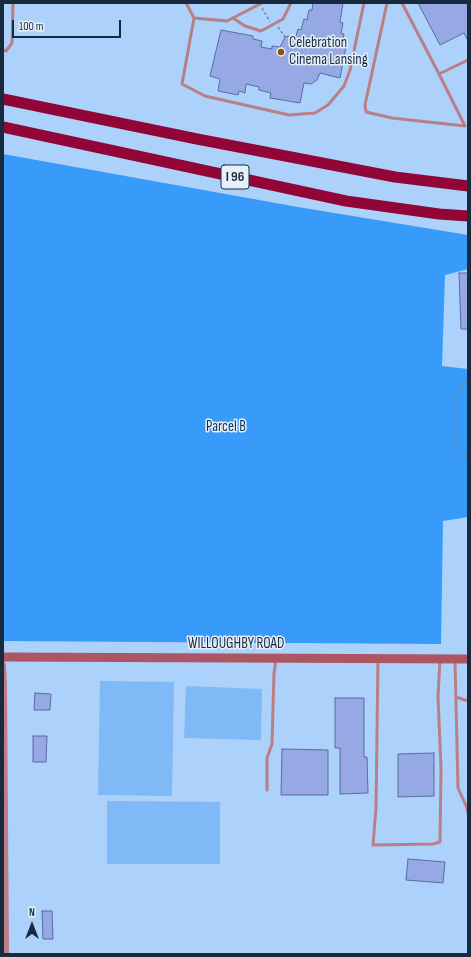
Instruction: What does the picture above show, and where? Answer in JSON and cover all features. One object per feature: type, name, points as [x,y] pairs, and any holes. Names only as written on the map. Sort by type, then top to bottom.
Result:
[{"type":"highway","name":"I 96","points":[[3,99],[388,176],[468,186]]},
{"type":"highway","name":"I 96","points":[[3,127],[346,201],[439,214],[468,216]]},
{"type":"street","name":"WILLOUGHBY ROAD","points":[[3,657],[468,659]]},
{"type":"street","points":[[3,665],[6,954]]},
{"type":"lane","points":[[3,50],[6,51],[12,42],[12,3]]},
{"type":"lane","points":[[186,3],[194,18],[182,84],[205,96],[289,115],[315,112],[328,105],[344,86],[350,70],[364,3]]},
{"type":"lane","points":[[194,18],[227,21],[262,3]]},
{"type":"lane","points":[[234,18],[245,26],[261,31],[283,19],[292,3]]},
{"type":"lane","points":[[387,3],[365,105],[366,112],[392,118],[465,126],[402,3]]},
{"type":"lane","points":[[439,74],[468,60]]},
{"type":"lane","points":[[267,790],[267,758],[272,744],[274,673],[276,658]]},
{"type":"lane","points":[[378,658],[376,808],[373,845],[433,844],[440,842],[441,768],[438,696],[440,659]]},
{"type":"lane","points":[[455,659],[458,788],[467,808],[468,814]]},
{"type":"lane","points":[[456,698],[468,701]]},
{"type":"path","points":[[468,379],[455,396],[456,441],[468,458]]},
{"type":"shaded area","points":[[100,681],[174,682],[172,796],[98,795]]},
{"type":"shaded area","points":[[186,686],[262,689],[261,740],[184,738]]},
{"type":"shaded area","points":[[107,801],[220,802],[220,864],[107,864]]},
{"type":"green space","name":"Parcel B","points":[[3,154],[298,207],[468,235],[468,269],[445,275],[442,366],[468,369],[468,517],[443,521],[441,644],[3,641]]},
{"type":"building","name":"Celebration Cinema Lansing","points":[[313,3],[343,3],[340,22],[343,23],[341,33],[344,34],[341,47],[346,47],[340,78],[320,73],[317,80],[311,84],[304,83],[300,103],[270,98],[271,93],[259,90],[259,87],[246,84],[245,93],[239,91],[238,95],[218,91],[220,79],[210,76],[221,30],[253,36],[253,39],[262,41],[261,47],[272,49],[272,46],[280,47],[285,37],[296,36],[298,29],[301,30],[304,19],[307,20],[309,10],[312,10]]},
{"type":"building","points":[[418,3],[468,3],[468,41],[464,33],[440,45]]},
{"type":"building","points":[[459,273],[468,273],[468,329],[461,329]]},
{"type":"building","points":[[35,693],[51,694],[50,710],[34,710]]},
{"type":"building","points":[[335,698],[364,698],[364,757],[367,757],[368,793],[340,794],[340,748],[335,748]]},
{"type":"building","points":[[33,736],[47,736],[46,762],[33,762]]},
{"type":"building","points":[[282,749],[328,750],[328,795],[281,795]]},
{"type":"building","points":[[434,753],[434,796],[398,797],[398,754]]},
{"type":"building","points":[[408,859],[445,862],[443,883],[406,880]]},
{"type":"building","points":[[42,911],[52,911],[53,939],[43,939]]},
{"type":"place","name":"Celebration Cinema Lansing","points":[[281,52]]}]
